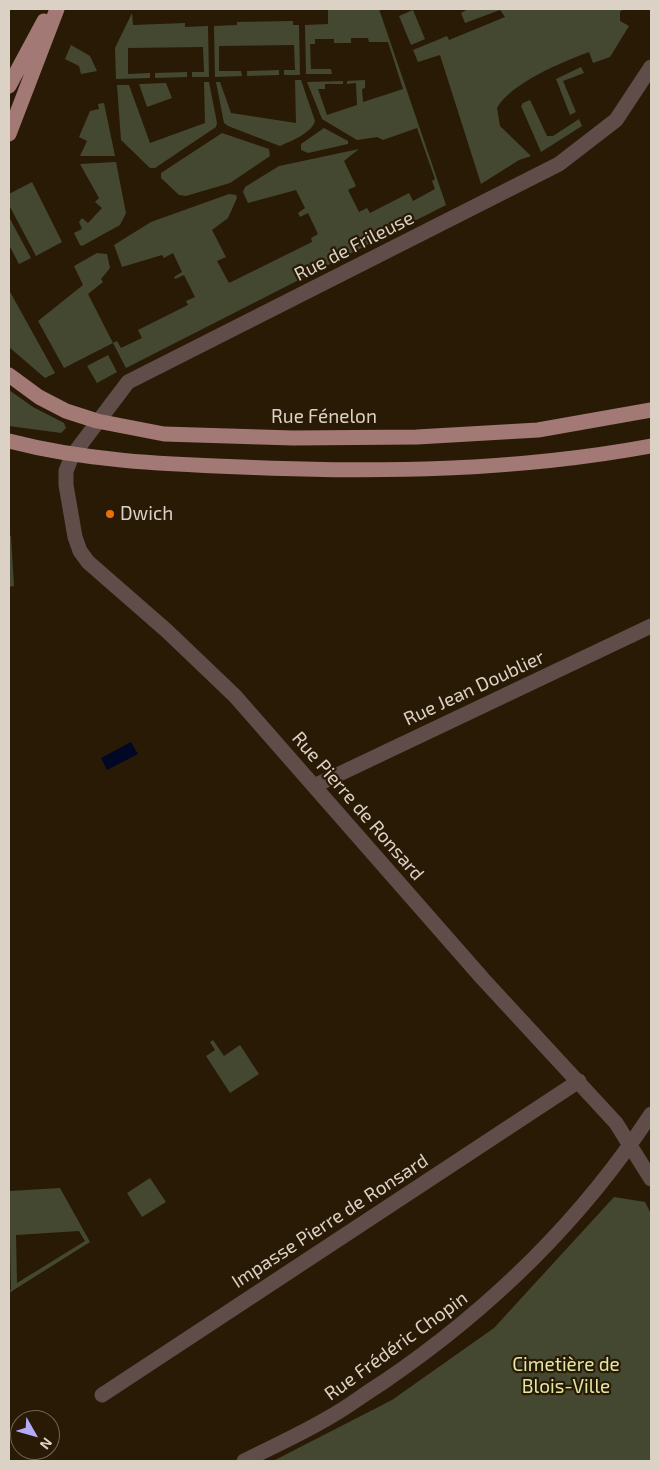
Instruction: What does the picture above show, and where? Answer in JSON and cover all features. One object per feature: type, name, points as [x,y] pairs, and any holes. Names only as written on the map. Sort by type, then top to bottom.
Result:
[{"type":"main road","points":[[9,86],[51,9]]},
{"type":"main road","points":[[9,134],[57,9]]},
{"type":"main road","name":"Rue Fénelon","points":[[9,375],[39,397],[66,411],[97,421],[164,434],[293,438],[417,438],[538,430],[651,410]]},
{"type":"main road","points":[[9,441],[72,456],[138,463],[331,471],[536,464],[651,446]]},
{"type":"street","name":"Rue de Frileuse","points":[[72,456],[128,382],[559,164],[616,120],[651,67]]},
{"type":"street","name":"Rue Pierre de Ronsard","points":[[72,456],[66,471],[66,485],[75,537],[80,551],[88,562],[167,631],[235,696],[483,980],[579,1081],[616,1123],[651,1179]]},
{"type":"street","name":"Rue Jean Doublier","points":[[314,786],[651,626]]},
{"type":"street","name":"Impasse Pierre de Ronsard","points":[[102,1395],[579,1081]]},
{"type":"street","name":"Rue Frédéric Chopin","points":[[244,1461],[330,1418],[422,1356],[487,1304],[558,1232],[630,1146],[651,1114]]},
{"type":"green space","points":[[328,9],[379,9],[446,205],[126,368],[113,343],[117,341],[121,348],[142,338],[138,330],[188,305],[186,301],[195,297],[184,275],[175,279],[174,277],[182,272],[173,253],[164,258],[162,255],[122,267],[114,245],[151,222],[229,194],[236,195],[237,198],[228,218],[212,230],[226,257],[217,261],[229,283],[312,242],[311,238],[318,234],[308,213],[300,217],[298,213],[305,208],[296,190],[248,203],[243,192],[245,187],[279,166],[359,149],[344,161],[356,186],[348,190],[359,212],[367,208],[370,213],[409,193],[413,201],[435,189],[432,181],[435,179],[417,128],[383,140],[377,137],[357,140],[322,119],[307,82],[343,81],[343,84],[325,84],[325,89],[318,89],[327,115],[357,105],[356,83],[347,84],[347,81],[365,80],[365,88],[362,89],[363,102],[403,89],[388,42],[369,42],[368,38],[351,38],[351,43],[334,43],[334,39],[315,39],[315,44],[310,44],[311,69],[331,69],[332,74],[306,74],[305,25],[328,24]]},
{"type":"green space","points":[[468,9],[623,9],[620,12],[620,21],[629,26],[610,57],[593,63],[589,52],[578,56],[538,74],[513,90],[504,99],[497,108],[500,126],[531,156],[519,160],[481,184],[440,55],[418,62],[413,50],[447,36],[449,40],[505,17],[500,10],[465,23],[461,13]]},
{"type":"green space","points":[[413,10],[425,39],[411,45],[399,16]]},
{"type":"green space","points":[[132,13],[133,25],[185,23],[185,27],[208,26],[209,77],[192,77],[192,72],[204,72],[203,47],[128,48],[128,74],[150,73],[150,78],[116,79],[115,48]]},
{"type":"green space","points":[[293,21],[293,25],[299,25],[300,75],[284,75],[284,70],[295,70],[294,45],[219,46],[219,71],[241,71],[242,76],[215,77],[214,26],[237,25],[237,22]]},
{"type":"green space","points":[[71,45],[90,56],[97,71],[81,74],[79,66],[65,59]]},
{"type":"green space","points":[[581,67],[584,73],[563,81],[576,112],[570,115],[556,79]]},
{"type":"green space","points":[[279,70],[279,75],[247,76],[247,71]]},
{"type":"green space","points":[[187,72],[187,77],[155,78],[155,73]]},
{"type":"green space","points":[[295,80],[301,80],[315,121],[310,129],[300,136],[280,146],[224,123],[216,82],[220,82],[231,113],[296,123]]},
{"type":"green space","points":[[204,82],[209,82],[217,123],[216,127],[155,168],[150,168],[121,140],[117,85],[129,85],[150,143],[205,123]]},
{"type":"green space","points":[[166,83],[172,98],[147,107],[139,84]]},
{"type":"green space","points":[[530,100],[547,136],[553,136],[579,119],[582,126],[541,152],[521,106]]},
{"type":"green space","points":[[104,103],[115,156],[80,156],[87,141],[79,137],[90,111],[99,109],[98,104]]},
{"type":"green space","points":[[324,128],[348,141],[348,144],[308,153],[301,150],[301,144]]},
{"type":"green space","points":[[222,133],[269,149],[270,156],[230,183],[186,196],[179,195],[161,178],[161,173]]},
{"type":"green space","points":[[116,162],[126,213],[120,225],[82,246],[74,233],[82,229],[79,222],[82,218],[88,223],[102,208],[95,202],[99,198],[80,164]]},
{"type":"green space","points":[[32,182],[62,242],[36,256],[9,205],[9,194]]},
{"type":"green space","points":[[9,217],[31,258],[19,264],[9,245]]},
{"type":"green space","points":[[97,253],[107,254],[110,268],[101,279],[103,282],[88,294],[113,343],[64,368],[38,321],[83,285],[74,266]]},
{"type":"green space","points":[[9,290],[55,373],[45,378],[9,347]]},
{"type":"green space","points":[[108,355],[117,372],[97,383],[87,366]]},
{"type":"green space","points":[[9,390],[33,407],[64,423],[66,428],[61,433],[9,426]]},
{"type":"green space","points":[[9,535],[11,536],[14,586],[9,587]]},
{"type":"green space","points":[[213,1040],[224,1056],[240,1045],[259,1074],[230,1093],[206,1056],[215,1050],[210,1042]]},
{"type":"green space","points":[[150,1178],[166,1202],[142,1217],[127,1193]]},
{"type":"green space","points":[[60,1188],[90,1242],[9,1293],[11,1289],[9,1191]],"holes":[[[79,1231],[85,1241],[17,1283],[16,1235]]]},
{"type":"green space","name":"Cimetière de Blois-Ville","points":[[614,1197],[645,1202],[651,1214],[651,1461],[273,1461],[392,1400],[494,1328]]},
{"type":"water","points":[[131,742],[138,754],[107,770],[101,758]]},
{"type":"place","name":"Dwich","points":[[110,514]]}]
